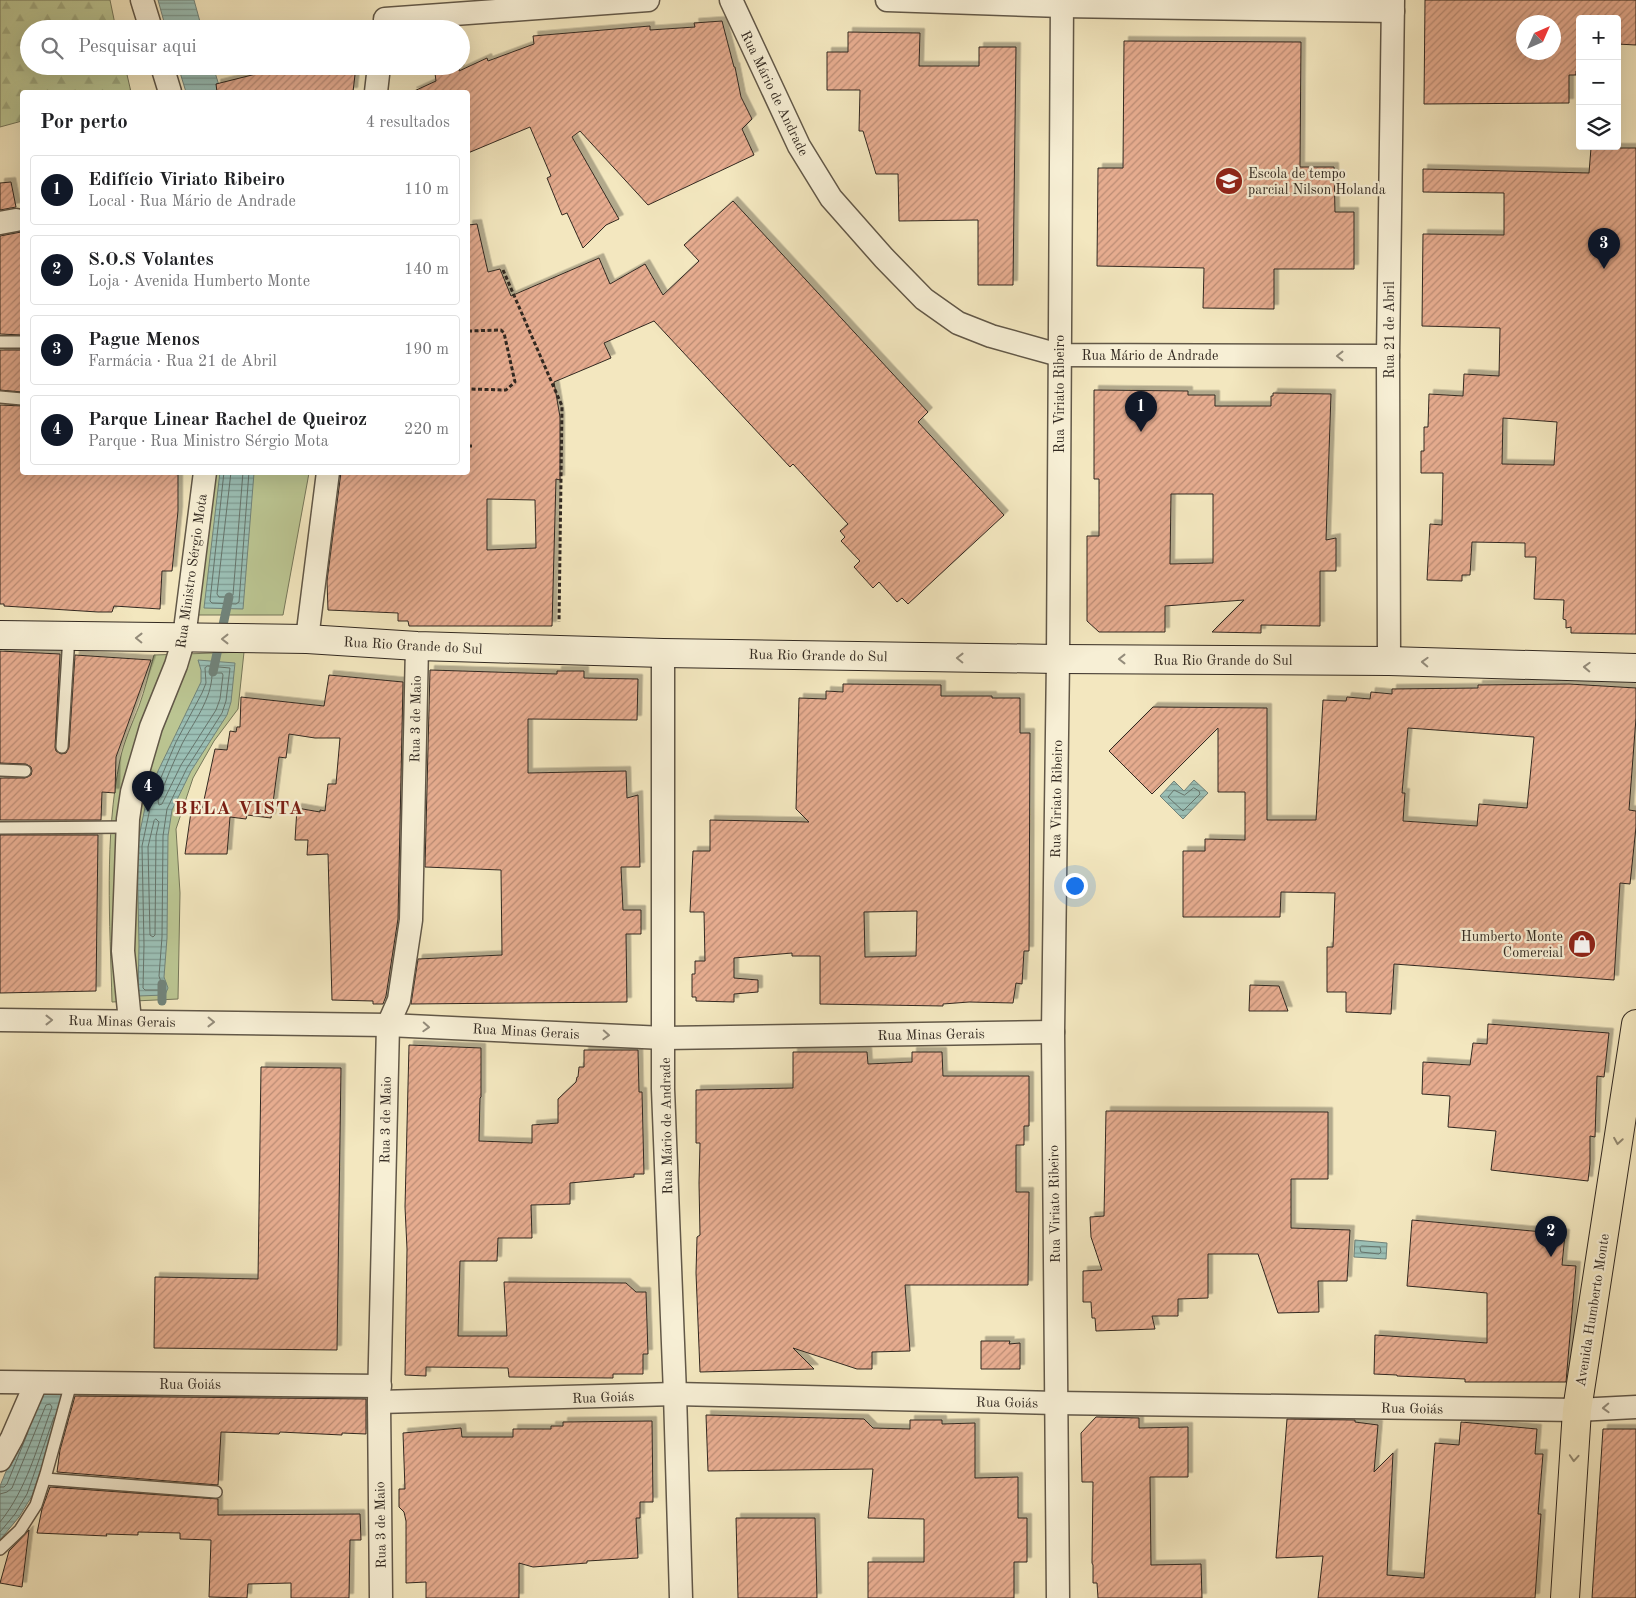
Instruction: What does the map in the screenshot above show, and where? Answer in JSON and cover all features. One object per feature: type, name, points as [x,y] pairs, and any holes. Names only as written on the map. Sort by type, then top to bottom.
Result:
[{"type":"main road","name":"Avenida Humberto Monte","points":[[1565,1598],[1577,1410],[1636,1024]]},
{"type":"street","points":[[142,0],[148,20]]},
{"type":"street","points":[[386,16],[648,0]]},
{"type":"street","name":"Rua Mário de Andrade","points":[[731,0],[799,146],[831,198],[884,258],[924,299],[958,323],[991,336],[1060,355],[1388,356]]},
{"type":"street","points":[[887,0],[1393,6]]},
{"type":"street","name":"Rua Viriato Ribeiro","points":[[1058,1598],[1053,1032],[1058,659],[1062,3]]},
{"type":"street","name":"Rua 21 de Abril","points":[[1389,661],[1388,356],[1393,6]]},
{"type":"street","points":[[165,75],[169,90]]},
{"type":"street","points":[[376,90],[378,75]]},
{"type":"street","name":"Rua Ministro Sérgio Mota","points":[[130,1021],[123,951],[127,827],[132,792],[151,727],[186,638],[205,475]]},
{"type":"street","points":[[307,640],[328,475]]},
{"type":"street","name":"Rua Rio Grande do Sul","points":[[0,635],[307,640],[417,646],[663,653],[1058,659],[1389,661],[1636,668]]},
{"type":"street","name":"Rua 3 de Maio","points":[[381,1598],[379,1394],[388,1025],[400,1000],[410,920],[417,646]]},
{"type":"street","name":"Rua Mário de Andrade","points":[[663,653],[663,1089],[681,1598]]},
{"type":"street","name":"Rua Minas Gerais","points":[[0,1020],[388,1025],[664,1038],[1053,1032]]},
{"type":"street","name":"Rua Goiás","points":[[0,1382],[379,1394],[675,1394],[1056,1403],[1577,1410],[1636,1407]]},
{"type":"street","points":[[0,1460],[12,1438],[36,1383]]},
{"type":"lane","points":[[0,342],[20,342]]},
{"type":"lane","points":[[0,397],[20,399]]},
{"type":"lane","points":[[62,747],[69,636]]},
{"type":"lane","points":[[0,770],[25,771]]},
{"type":"lane","points":[[0,828],[127,827]]},
{"type":"lane","points":[[0,1549],[20,1530],[36,1505],[71,1383]]},
{"type":"lane","points":[[45,1479],[216,1492]]},
{"type":"path","points":[[503,270],[562,406],[559,650]]},
{"type":"path","points":[[470,331],[502,330],[515,382],[506,390],[470,389]]},
{"type":"green space","points":[[0,0],[110,0],[114,20],[20,20],[20,75],[127,75],[131,90],[20,90],[20,122],[0,127]]},
{"type":"green space","points":[[205,475],[309,475],[283,615],[187,615]]},
{"type":"green space","points":[[244,652],[238,709],[214,741],[193,778],[176,829],[180,893],[178,999],[112,1002],[109,880],[115,789],[124,746],[141,700],[154,655]]},
{"type":"water","points":[[158,0],[194,0],[200,20],[164,20]]},
{"type":"water","points":[[181,75],[216,75],[220,90],[185,90]]},
{"type":"water","points":[[220,475],[254,475],[243,609],[204,608]]},
{"type":"water","points":[[198,660],[235,663],[231,702],[227,715],[191,771],[172,810],[168,836],[167,938],[164,977],[168,988],[165,995],[138,996],[137,846],[147,798],[201,682],[201,670]]},
{"type":"water","points":[[1194,780],[1208,793],[1183,819],[1160,796],[1174,781],[1184,791]]},
{"type":"water","points":[[1355,1240],[1387,1243],[1386,1259],[1354,1257]]},
{"type":"water","points":[[39,1391],[65,1394],[63,1409],[32,1496],[19,1517],[0,1540],[0,1486]]},
{"type":"building","points":[[1425,0],[1636,0],[1636,45],[1621,44],[1621,15],[1576,15],[1576,75],[1569,75],[1569,103],[1424,104]]},
{"type":"building","points":[[722,21],[741,97],[752,119],[742,129],[754,155],[648,205],[580,131],[572,137],[619,219],[606,225],[583,248],[567,213],[562,215],[547,178],[551,176],[530,127],[470,152],[470,90],[416,90],[436,81],[435,75],[470,75],[470,66],[487,58],[488,61],[534,44],[533,36],[650,26],[650,30],[695,27],[694,23]]},
{"type":"building","points":[[848,32],[920,33],[919,66],[979,66],[979,47],[1016,47],[1013,285],[978,285],[978,220],[899,221],[898,174],[876,174],[863,131],[859,131],[860,90],[827,90],[827,52],[848,52]]},
{"type":"building","name":"Escola de tempo parcial Nilson Holanda","points":[[1124,41],[1301,42],[1300,167],[1334,167],[1335,212],[1354,212],[1354,269],[1274,269],[1274,309],[1203,308],[1204,268],[1097,266],[1098,168],[1123,168]]},
{"type":"building","points":[[252,75],[355,75],[353,90],[217,90],[216,84]]},
{"type":"building","points":[[1636,148],[1636,634],[1571,633],[1571,627],[1566,628],[1566,620],[1563,619],[1564,600],[1534,599],[1536,557],[1525,557],[1525,543],[1472,542],[1470,575],[1462,575],[1462,581],[1427,580],[1430,524],[1442,525],[1443,473],[1421,473],[1421,451],[1424,451],[1424,427],[1428,427],[1429,394],[1463,396],[1464,374],[1499,376],[1500,328],[1422,326],[1423,234],[1504,235],[1504,193],[1423,192],[1423,169],[1589,173],[1591,150]],"holes":[[[1503,418],[1557,422],[1554,465],[1502,464]]]},
{"type":"building","points":[[11,182],[16,207],[0,210],[0,183]]},
{"type":"building","points":[[733,201],[928,412],[918,422],[1004,515],[908,604],[902,598],[897,602],[879,582],[873,588],[854,567],[860,561],[841,541],[845,537],[840,531],[848,524],[793,464],[790,467],[654,321],[604,343],[611,358],[554,382],[560,417],[560,480],[556,479],[552,626],[409,626],[408,621],[398,621],[398,613],[328,610],[327,581],[341,475],[470,475],[470,225],[477,224],[488,272],[500,269],[511,296],[599,258],[610,284],[645,264],[663,295],[699,261],[684,245]],"holes":[[[487,499],[535,500],[536,548],[487,550]]]},
{"type":"building","points":[[20,232],[20,335],[0,334],[0,236]]},
{"type":"building","points":[[0,350],[20,350],[20,392],[0,390]]},
{"type":"building","points":[[1094,390],[1188,391],[1188,395],[1215,395],[1215,406],[1271,406],[1271,396],[1273,396],[1273,393],[1331,394],[1326,540],[1336,538],[1336,571],[1320,571],[1320,626],[1261,625],[1261,633],[1212,632],[1244,600],[1165,606],[1165,632],[1099,632],[1087,621],[1087,536],[1099,536],[1099,479],[1094,479]],"holes":[[[1171,494],[1213,494],[1213,563],[1170,564]]]},
{"type":"building","points":[[0,405],[20,406],[20,475],[178,475],[178,511],[172,571],[162,571],[160,609],[114,606],[112,612],[98,612],[4,606],[4,604],[0,604]]},
{"type":"building","points":[[0,651],[60,654],[55,747],[56,751],[61,754],[66,753],[69,747],[75,655],[151,660],[116,757],[115,793],[102,792],[101,820],[0,820],[0,778],[25,778],[31,775],[32,771],[31,767],[26,764],[0,763]]},
{"type":"building","points":[[430,670],[557,674],[557,671],[584,671],[584,678],[638,679],[637,720],[528,719],[528,773],[626,771],[627,798],[638,795],[640,867],[621,867],[623,910],[641,910],[641,934],[626,934],[627,1002],[411,1004],[418,959],[502,955],[501,870],[425,867]]},
{"type":"building","points":[[329,675],[403,682],[398,919],[386,996],[383,1004],[373,1004],[373,1001],[332,1000],[328,854],[307,855],[308,840],[295,840],[297,808],[320,812],[320,810],[325,811],[328,784],[336,784],[340,738],[315,738],[289,734],[286,758],[279,757],[271,818],[247,815],[246,819],[230,817],[227,854],[185,854],[191,812],[201,814],[215,749],[227,750],[230,731],[236,732],[237,727],[240,727],[241,697],[324,706]]},
{"type":"building","points":[[843,684],[941,685],[941,696],[1020,698],[1020,733],[1030,733],[1029,951],[1024,951],[1022,984],[1016,983],[1013,1003],[969,1002],[943,1004],[943,1006],[820,1004],[820,956],[792,956],[792,953],[734,958],[734,978],[758,980],[758,992],[734,994],[734,1002],[696,1001],[696,997],[692,997],[692,974],[695,974],[695,961],[705,961],[704,912],[690,912],[693,851],[710,851],[710,820],[809,822],[796,809],[799,698],[826,699],[826,691],[843,692]],"holes":[[[917,911],[916,956],[865,957],[864,912]]]},
{"type":"building","points":[[1569,684],[1636,688],[1636,718],[1629,810],[1636,811],[1636,827],[1630,884],[1620,883],[1614,980],[1394,964],[1391,1014],[1346,1012],[1346,992],[1327,992],[1327,947],[1333,947],[1335,893],[1281,892],[1280,917],[1183,917],[1183,851],[1205,851],[1205,839],[1245,840],[1245,792],[1218,792],[1218,728],[1152,794],[1109,751],[1153,707],[1267,708],[1267,820],[1316,820],[1323,700],[1346,701],[1347,697],[1370,699],[1371,692],[1392,694],[1392,689],[1478,688],[1478,685]],"holes":[[[1408,728],[1534,737],[1527,808],[1479,804],[1477,826],[1403,821],[1405,793],[1402,793]]]},
{"type":"building","points":[[0,835],[98,835],[96,991],[0,993]]},
{"type":"building","points":[[1250,985],[1279,986],[1288,1011],[1249,1011]]},
{"type":"building","points":[[1488,1024],[1609,1033],[1604,1077],[1597,1076],[1595,1137],[1590,1136],[1588,1181],[1491,1170],[1496,1131],[1448,1127],[1450,1096],[1422,1094],[1423,1062],[1470,1065],[1473,1043],[1487,1044]]},
{"type":"building","points":[[409,1045],[481,1048],[479,1141],[532,1143],[532,1125],[558,1123],[558,1099],[576,1082],[579,1067],[584,1067],[584,1050],[638,1050],[639,1092],[642,1092],[644,1174],[634,1174],[634,1177],[570,1183],[570,1204],[531,1205],[532,1238],[498,1238],[497,1261],[460,1261],[458,1336],[507,1336],[504,1282],[626,1283],[636,1292],[646,1292],[648,1354],[643,1354],[643,1374],[613,1374],[613,1378],[509,1377],[508,1368],[426,1367],[426,1376],[405,1375],[407,1249],[405,1207]]},
{"type":"building","points":[[793,1052],[867,1052],[868,1064],[912,1062],[912,1052],[942,1052],[943,1076],[1029,1076],[1029,1126],[1024,1126],[1024,1145],[1016,1145],[1016,1192],[1029,1192],[1028,1285],[905,1285],[910,1351],[872,1352],[872,1369],[857,1369],[793,1348],[814,1369],[700,1372],[696,1273],[697,1237],[700,1235],[700,1143],[696,1143],[696,1090],[793,1088]]},
{"type":"building","points":[[261,1067],[341,1068],[337,1350],[154,1348],[155,1277],[258,1279]]},
{"type":"building","points":[[1106,1111],[1328,1112],[1328,1179],[1291,1179],[1291,1228],[1350,1230],[1347,1281],[1318,1281],[1319,1312],[1278,1313],[1258,1254],[1208,1254],[1208,1298],[1178,1299],[1178,1316],[1152,1316],[1155,1329],[1096,1331],[1095,1318],[1092,1318],[1091,1302],[1083,1302],[1083,1271],[1102,1270],[1091,1237],[1090,1217],[1104,1216]]},
{"type":"building","points":[[1412,1220],[1565,1234],[1562,1265],[1576,1266],[1566,1382],[1465,1382],[1465,1379],[1374,1374],[1375,1335],[1487,1343],[1487,1293],[1407,1286]]},
{"type":"building","points":[[981,1341],[1010,1341],[1009,1344],[1020,1343],[1020,1369],[981,1369]]},
{"type":"building","points":[[75,1396],[366,1399],[366,1434],[221,1432],[218,1485],[57,1472],[60,1450]]},
{"type":"building","points":[[706,1415],[864,1419],[873,1428],[910,1429],[910,1420],[942,1420],[942,1424],[975,1423],[975,1478],[1018,1477],[1018,1518],[1027,1518],[1027,1562],[1014,1562],[1014,1598],[868,1598],[868,1562],[924,1562],[924,1519],[868,1518],[873,1469],[708,1471]]},
{"type":"building","points":[[1096,1417],[1139,1418],[1139,1428],[1188,1427],[1188,1477],[1150,1477],[1151,1565],[1201,1564],[1202,1598],[1098,1598],[1097,1583],[1093,1583],[1092,1563],[1093,1482],[1082,1482],[1081,1433]]},
{"type":"building","points":[[1287,1419],[1355,1420],[1355,1422],[1378,1425],[1374,1472],[1393,1453],[1387,1575],[1424,1578],[1435,1443],[1459,1445],[1461,1422],[1537,1429],[1535,1454],[1543,1454],[1538,1514],[1541,1514],[1535,1598],[1318,1598],[1323,1556],[1276,1558]]},
{"type":"building","points":[[652,1421],[653,1502],[640,1502],[640,1518],[636,1518],[638,1558],[533,1567],[519,1563],[519,1598],[426,1598],[426,1582],[406,1583],[406,1521],[404,1512],[399,1507],[399,1489],[405,1489],[403,1433],[461,1428],[462,1437],[513,1437],[513,1429],[551,1429],[551,1426],[563,1426],[563,1422]]},
{"type":"building","points":[[1603,1429],[1636,1429],[1636,1598],[1592,1598]]},
{"type":"building","points":[[50,1487],[218,1499],[218,1515],[360,1514],[361,1540],[350,1540],[349,1598],[291,1598],[291,1583],[248,1584],[247,1598],[209,1597],[211,1540],[180,1539],[180,1533],[138,1532],[138,1535],[106,1534],[107,1536],[37,1533],[42,1509]]},
{"type":"building","points":[[736,1518],[815,1518],[817,1598],[738,1598]]},
{"type":"building","points":[[29,1530],[22,1587],[0,1583],[9,1551]]},
{"type":"waterway","points":[[213,672],[229,597]]},
{"type":"waterway","points":[[162,984],[162,1001]]},
{"type":"place","name":"Escola de tempo parcial Nilson Holanda","points":[[1229,181]]},
{"type":"place","name":"Pague Menos","points":[[1604,269]]},
{"type":"place","name":"Edifício Viriato Ribeiro","points":[[1141,432]]},
{"type":"place","name":"Parque Linear Rachel de Queiroz","points":[[148,812]]},
{"type":"place","name":"Humberto Monte Comercial","points":[[1582,944]]},
{"type":"place","name":"S.O.S Volantes","points":[[1551,1257]]},
{"type":"district","name":"BELA VISTA","points":[[239,807]]}]
